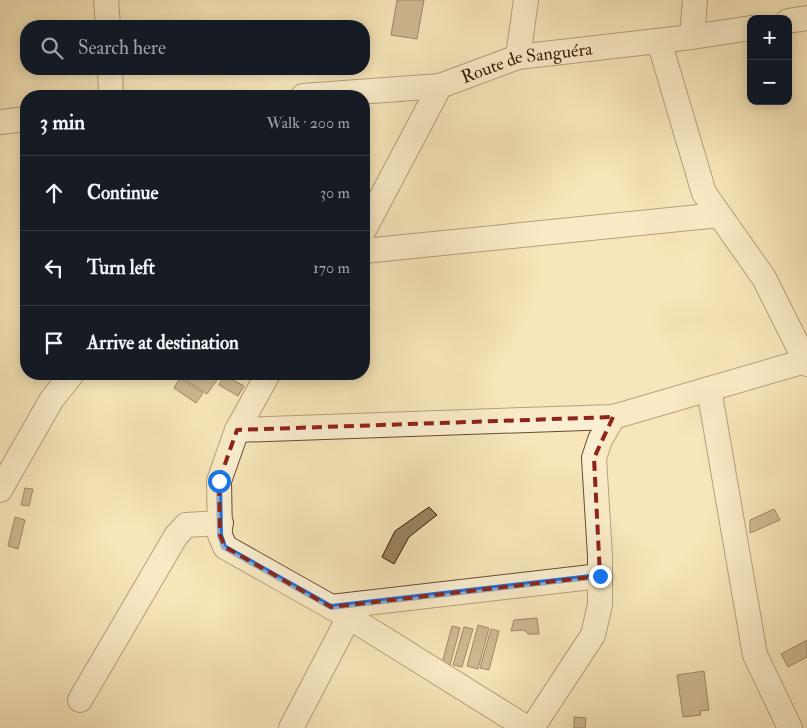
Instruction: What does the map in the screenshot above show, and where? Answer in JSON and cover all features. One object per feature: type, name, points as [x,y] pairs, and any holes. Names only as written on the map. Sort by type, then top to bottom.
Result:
[{"type":"street","points":[[106,0],[108,20]]},
{"type":"street","points":[[518,56],[526,0]]},
{"type":"street","points":[[692,37],[695,0]]},
{"type":"street","points":[[792,20],[807,18]]},
{"type":"street","name":"Route de Sanguéra","points":[[370,91],[440,86],[518,56],[659,41],[747,29]]},
{"type":"street","points":[[237,430],[613,417],[806,362],[764,278],[704,193],[659,41]]},
{"type":"street","points":[[110,75],[111,90]]},
{"type":"street","points":[[370,219],[440,86]]},
{"type":"street","points":[[0,122],[20,120]]},
{"type":"street","points":[[370,250],[719,215]]},
{"type":"street","points":[[0,490],[52,399],[67,380]]},
{"type":"street","points":[[265,380],[237,430],[219,481],[220,535],[224,547],[340,612],[527,728]]},
{"type":"street","points":[[709,389],[755,655],[787,727]]},
{"type":"street","points":[[532,728],[593,635],[600,605],[594,458],[600,440],[613,417]]},
{"type":"street","points":[[80,700],[176,536],[186,525],[221,523]]},
{"type":"street","points":[[340,612],[600,576]]},
{"type":"street","points":[[291,728],[340,612]]},
{"type":"highlighted area","points":[[613,417],[594,458],[600,576],[331,607],[225,547],[220,535],[219,481],[237,430]]},
{"type":"building","points":[[397,0],[424,0],[417,39],[391,35]]},
{"type":"building","points":[[179,380],[183,380],[203,393],[196,403],[174,388]]},
{"type":"building","points":[[186,380],[217,380],[207,394]]},
{"type":"building","points":[[222,380],[233,380],[244,386],[238,396],[219,385]]},
{"type":"building","points":[[25,488],[33,489],[29,506],[21,505]]},
{"type":"building","points":[[429,507],[437,515],[409,537],[394,564],[382,557],[395,531]]},
{"type":"building","points":[[774,509],[780,520],[750,533],[750,520]]},
{"type":"building","points":[[15,517],[25,520],[18,549],[8,546]]},
{"type":"building","points":[[537,618],[539,634],[528,634],[524,630],[511,631],[514,620]]},
{"type":"building","points":[[478,625],[489,628],[478,669],[467,666]]},
{"type":"building","points":[[452,626],[460,628],[450,665],[442,663]]},
{"type":"building","points":[[464,627],[473,629],[462,667],[453,665]]},
{"type":"building","points":[[491,629],[499,631],[489,670],[480,668]]},
{"type":"building","points":[[807,640],[807,657],[788,667],[781,654]]},
{"type":"building","points":[[704,671],[709,710],[700,711],[701,715],[683,717],[677,675]]},
{"type":"building","points":[[574,717],[586,718],[585,728],[574,728]]},
{"type":"route","points":[[219,481],[220,535],[224,547],[331,607],[600,576]]}]
